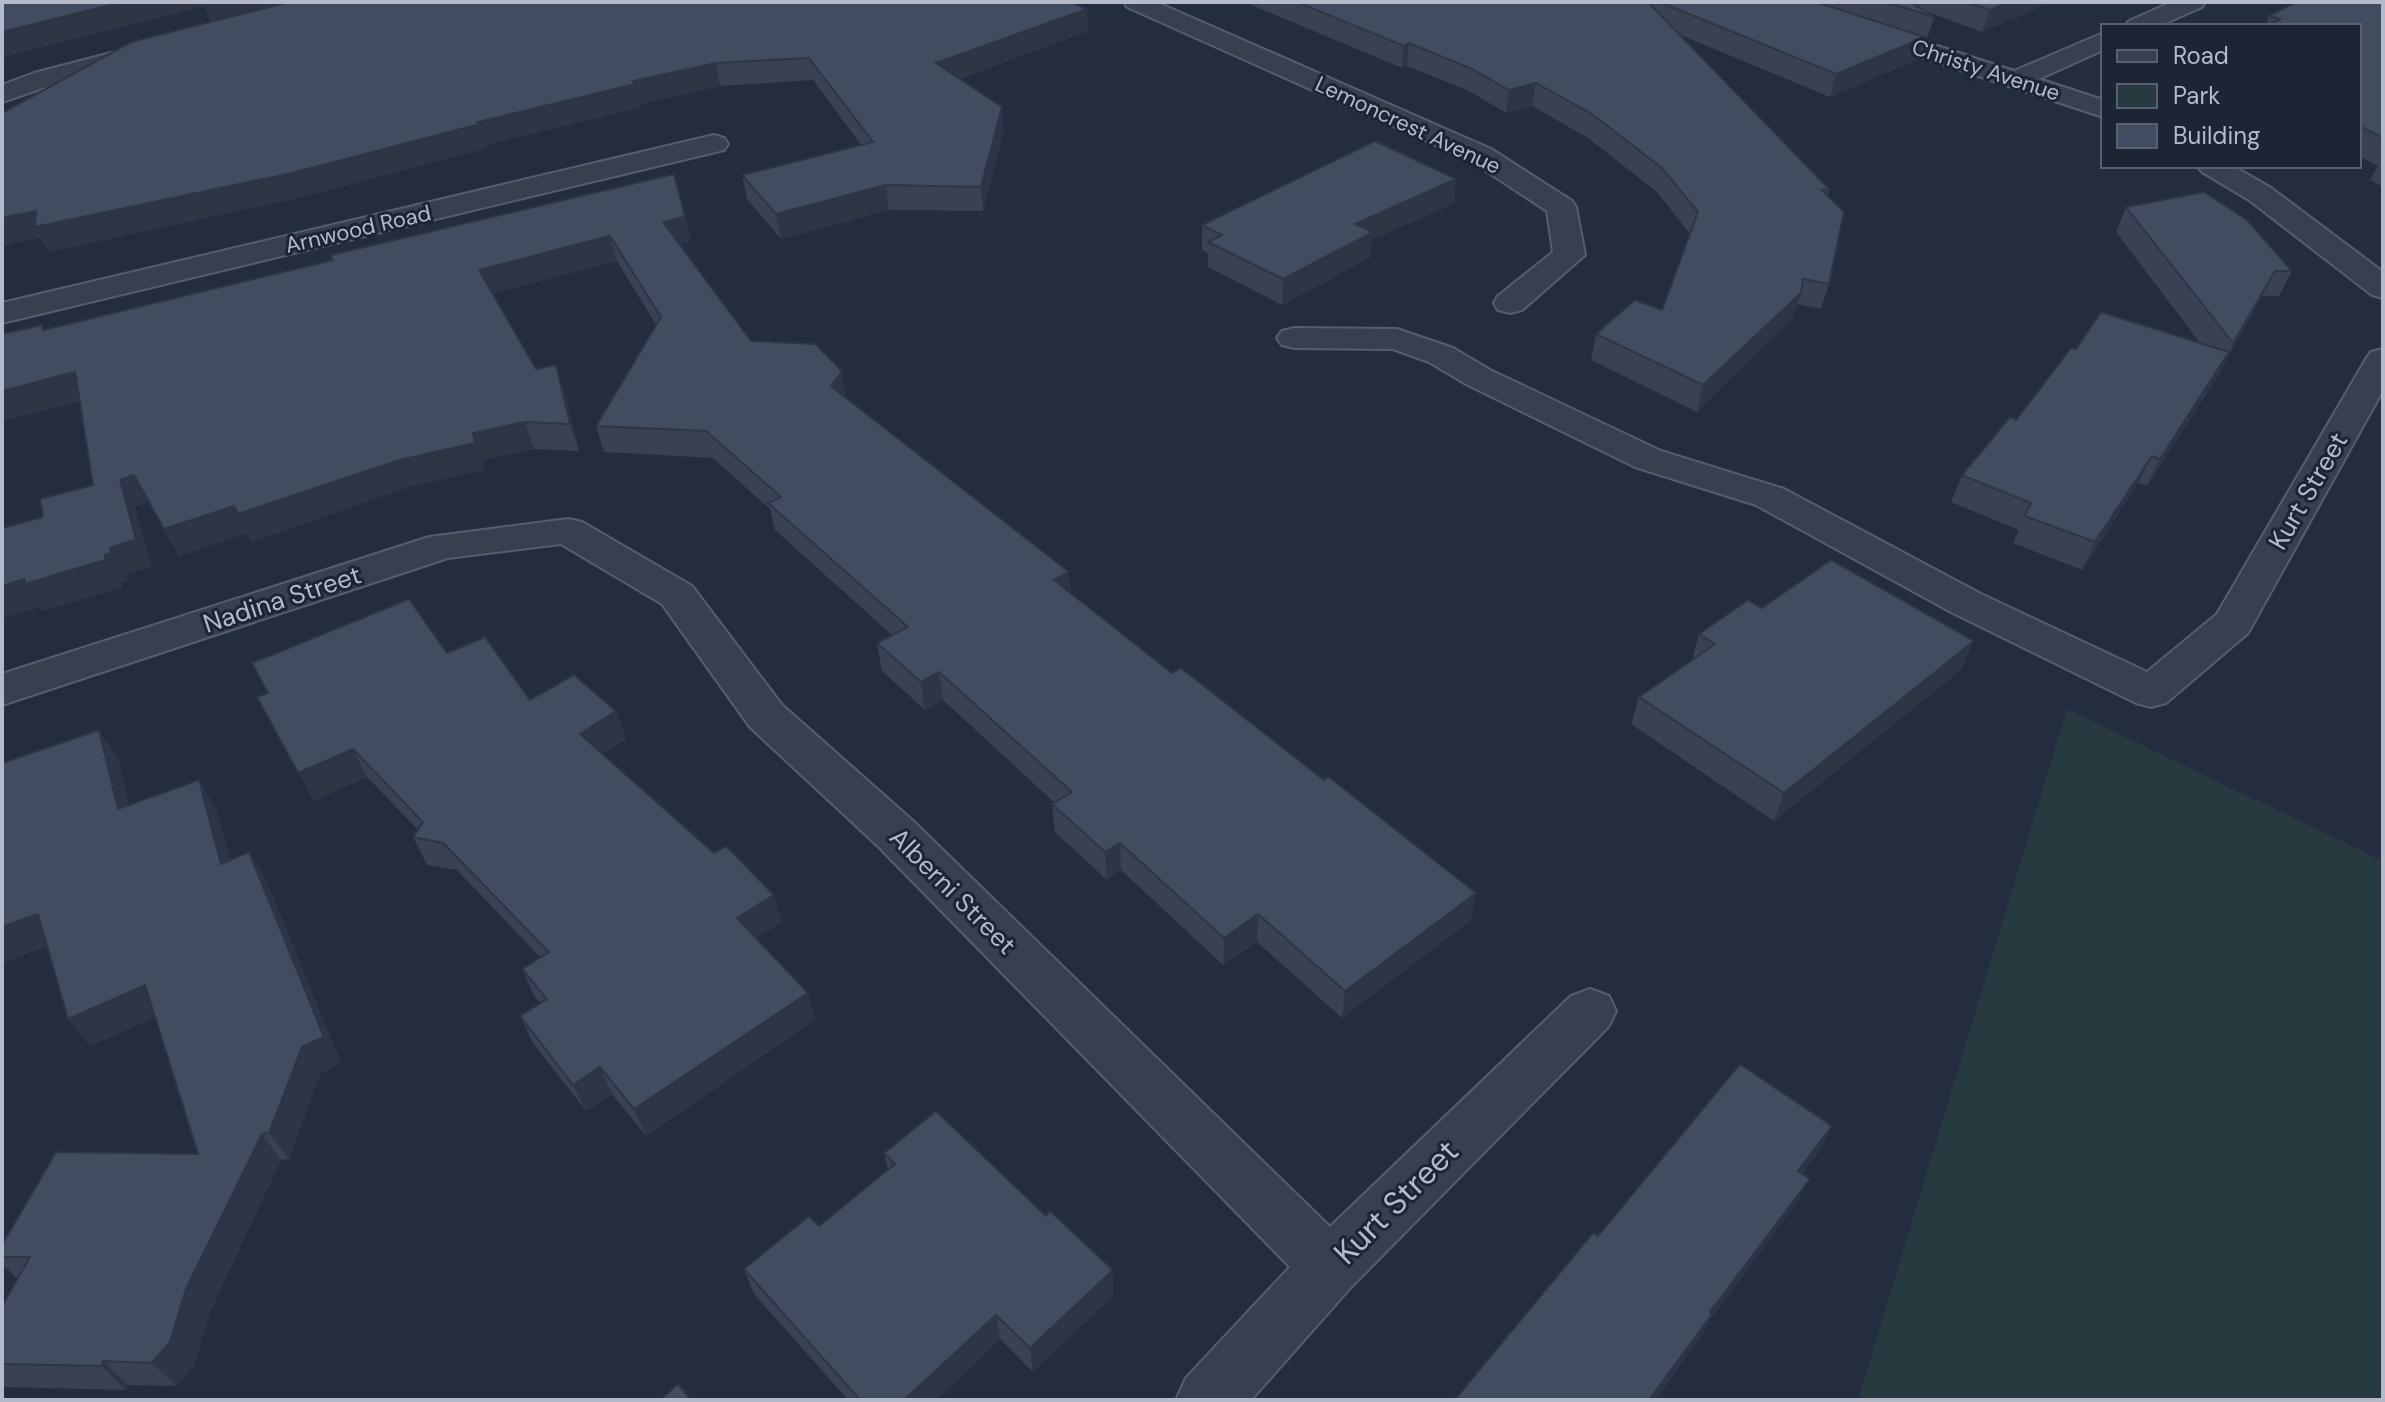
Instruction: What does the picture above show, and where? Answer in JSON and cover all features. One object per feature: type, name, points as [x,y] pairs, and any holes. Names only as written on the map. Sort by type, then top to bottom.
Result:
[{"type":"street","name":"Lemoncrest Avenue","points":[[1136,2],[1481,155],[1561,207],[1569,255],[1510,303]]},
{"type":"street","name":"Christy Avenue","points":[[1778,2],[2101,108]]},
{"type":"street","points":[[2143,24],[2193,2]]},
{"type":"street","points":[[2015,80],[2101,42]]},
{"type":"street","points":[[2,94],[43,79],[161,48]]},
{"type":"street","name":"Arnwood Road","points":[[2,313],[714,144]]},
{"type":"street","points":[[2215,168],[2260,194],[2383,288]]},
{"type":"street","name":"Kurt Street","points":[[1294,338],[1397,339],[1441,355],[1478,377],[1648,459],[1770,497],[1966,603],[2151,692],[2233,623],[2383,359]]},
{"type":"street","name":"Nadina Street","points":[[2,690],[443,546],[568,531]]},
{"type":"street","name":"Alberni Street","points":[[568,531],[677,595],[766,716],[896,834],[1330,1267]]},
{"type":"street","name":"Kurt Street","points":[[1208,1400],[1330,1267],[1590,1011]]},
{"type":"green space","points":[[2067,709],[2383,861],[2383,1400],[1858,1400]]},
{"type":"building","points":[[2,2],[122,2],[2,32]]},
{"type":"building","points":[[289,2],[1071,2],[1087,9],[936,63],[1002,107],[981,187],[886,185],[776,214],[742,175],[873,142],[809,58],[716,63],[633,81],[636,84],[478,122],[480,124],[292,173],[35,227],[36,211],[2,218],[2,113],[131,42]]},
{"type":"building","points":[[1297,2],[1648,2],[1829,189],[1822,190],[1844,212],[1829,284],[1803,279],[1801,293],[1703,385],[1596,334],[1635,300],[1662,310],[1698,212],[1662,168],[1592,114],[1536,83],[1509,90],[1472,69],[1409,43],[1404,46]]},
{"type":"building","points":[[1660,2],[1816,2],[1925,37],[1836,74]]},
{"type":"building","points":[[1886,2],[1910,2],[1934,17]]},
{"type":"building","points":[[1967,2],[2008,2],[1990,10]]},
{"type":"building","points":[[2297,2],[2383,2],[2383,138],[2361,127],[2361,24],[2270,24],[2280,19],[2269,16]]},
{"type":"building","points":[[1375,141],[1456,179],[1355,224],[1373,232],[1283,279],[1208,242],[1222,235],[1202,225]]},
{"type":"building","points":[[674,174],[685,217],[663,222],[751,341],[815,344],[842,371],[831,386],[1069,572],[1054,580],[1172,673],[1181,668],[1324,780],[1329,777],[1476,893],[1345,991],[1258,914],[1224,938],[1120,843],[1105,852],[1052,804],[1072,792],[939,672],[921,682],[877,643],[908,627],[768,503],[781,497],[706,431],[596,426],[661,317],[610,236],[479,270],[536,369],[556,365],[570,424],[525,422],[473,433],[475,443],[400,460],[238,514],[234,506],[164,529],[134,475],[120,480],[136,539],[110,548],[111,553],[105,555],[105,560],[25,584],[24,579],[2,586],[2,528],[43,517],[40,499],[93,485],[75,372],[2,391],[2,334],[42,325],[43,330],[333,260],[331,255]]},
{"type":"building","points":[[2204,192],[2247,220],[2292,271],[2275,271],[2233,343],[2126,207]]},
{"type":"building","points":[[2101,312],[2229,352],[2160,459],[2152,456],[2095,542],[2025,516],[2031,503],[1962,475],[2010,417],[2016,420],[2071,348],[2076,349]]},
{"type":"building","points":[[1831,560],[1974,641],[1784,793],[1639,697],[1715,644],[1699,634],[1748,600],[1762,608]]},
{"type":"building","points":[[409,599],[447,653],[485,637],[530,700],[574,675],[616,711],[580,734],[714,853],[726,846],[774,895],[737,918],[808,993],[634,1109],[600,1067],[573,1085],[520,1016],[547,999],[522,969],[549,952],[443,843],[413,837],[423,822],[353,749],[298,773],[257,697],[268,693],[252,663]]},
{"type":"building","points":[[99,730],[118,809],[199,780],[221,864],[249,852],[324,1037],[302,1047],[269,1133],[262,1134],[186,1289],[170,1342],[152,1363],[103,1361],[101,1366],[2,1364],[2,1306],[30,1257],[2,1257],[2,1245],[56,1152],[198,1154],[145,985],[68,1019],[38,914],[2,927],[2,763]]},
{"type":"building","points":[[1740,1064],[1832,1126],[1798,1171],[1810,1179],[1710,1312],[1712,1314],[1649,1400],[1458,1400],[1456,1398],[1593,1233],[1598,1236]]},
{"type":"building","points":[[936,1111],[1046,1216],[1050,1211],[1113,1270],[1030,1348],[996,1315],[904,1400],[860,1400],[744,1269],[809,1216],[819,1226],[895,1164],[884,1153]]},
{"type":"building","points":[[678,1384],[691,1400],[660,1400]]}]
